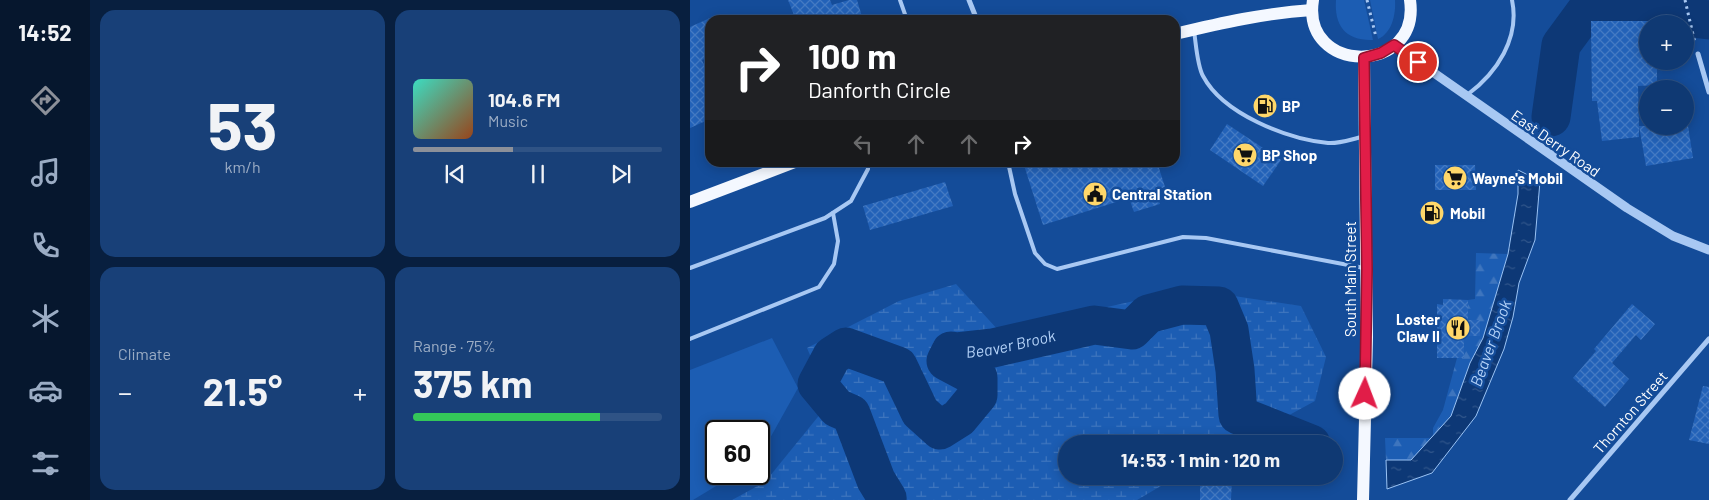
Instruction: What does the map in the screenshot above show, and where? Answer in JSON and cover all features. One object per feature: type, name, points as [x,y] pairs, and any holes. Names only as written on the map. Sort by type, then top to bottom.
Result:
[{"type":"main road","points":[[1180,33],[1312,5],[1316,27],[1325,42],[1331,48],[1347,56],[1364,58],[1381,53],[1394,45],[1404,33],[1410,10],[1410,0]]},
{"type":"main road","name":"South Main Street","points":[[1363,498],[1367,338],[1364,58]]},
{"type":"main road","points":[[690,202],[773,167]]},
{"type":"street","points":[[969,0],[975,15]]},
{"type":"street","name":"East Derry Road","points":[[1394,45],[1635,214],[1673,236],[1709,250]]},
{"type":"street","points":[[1698,54],[1709,92]]},
{"type":"street","name":"Thornton Street","points":[[1570,500],[1709,340]]},
{"type":"lane","points":[[900,0],[905,15]]},
{"type":"lane","points":[[1465,96],[1490,74],[1503,56],[1511,38],[1514,20],[1512,0]]},
{"type":"lane","points":[[1194,30],[1202,75],[1222,100],[1262,125],[1294,137],[1330,143],[1365,137]]},
{"type":"lane","points":[[690,268],[825,218],[851,200],[868,167]]},
{"type":"lane","points":[[1009,167],[1015,194],[1035,253],[1045,264],[1057,269],[1183,237],[1206,238],[1367,269]]},
{"type":"lane","points":[[690,339],[819,287],[834,264],[838,241],[833,213]]},
{"type":"path","points":[[1367,0],[1376,38]]},
{"type":"path","points":[[1685,0],[1688,15]]},
{"type":"path","points":[[1419,323],[1436,321]]},
{"type":"green space","points":[[1336,0],[1364,0],[1373,40],[1356,38],[1344,30],[1337,17]]},
{"type":"green space","points":[[1370,0],[1395,0],[1395,11],[1390,28],[1378,39]]},
{"type":"green space","points":[[1476,253],[1508,254],[1483,338],[1470,363],[1451,416],[1433,436],[1433,428],[1443,410],[1457,358],[1464,358],[1464,336],[1480,336],[1480,320],[1468,320],[1468,300],[1475,299]]},
{"type":"green space","points":[[956,284],[999,331],[1188,289],[1301,306],[1326,357],[1315,401],[1253,435],[1058,435],[1058,485],[1163,485],[1137,500],[732,500],[760,485],[770,485],[770,476],[830,402],[807,348],[899,301]]},
{"type":"green space","points":[[772,338],[798,388],[770,438],[770,420],[705,420],[705,485],[718,485],[693,500],[690,500],[690,370]]},
{"type":"green space","points":[[1385,438],[1431,438],[1411,461],[1386,460]]},
{"type":"water","points":[[1518,170],[1540,181],[1535,240],[1519,283],[1513,317],[1504,349],[1476,416],[1432,473],[1387,489],[1386,460],[1411,460],[1451,416],[1470,363],[1483,338],[1508,254],[1518,194]]},
{"type":"building","points":[[788,0],[830,0],[832,5],[849,0],[857,0],[862,15],[794,15]]},
{"type":"building","points":[[705,20],[705,59],[702,60],[705,67],[705,121],[690,128],[690,27]]},
{"type":"building","points":[[1591,21],[1639,21],[1639,70],[1657,70],[1657,80],[1639,80],[1639,137],[1602,141],[1597,101],[1592,101]]},
{"type":"building","name":"BP Shop","points":[[1227,124],[1281,160],[1263,186],[1210,150]]},
{"type":"building","points":[[1641,135],[1689,135],[1693,158],[1646,166]]},
{"type":"building","name":"Wayne's Mobil","points":[[1435,165],[1475,165],[1476,190],[1435,190]]},
{"type":"building","name":"Central Station","points":[[1025,167],[1159,167],[1165,187],[1156,190],[1160,204],[1134,212],[1129,198],[1043,225]]},
{"type":"building","points":[[945,182],[953,206],[870,230],[863,206]]},
{"type":"building","name":"Loster Claw II","points":[[1443,299],[1468,300],[1468,320],[1480,320],[1480,336],[1464,336],[1464,358],[1437,358],[1437,304],[1443,305]]},
{"type":"building","points":[[1632,304],[1655,324],[1641,340],[1636,335],[1612,363],[1629,379],[1605,407],[1573,378],[1596,351],[1594,349]]},
{"type":"building","points":[[1703,386],[1709,387],[1709,444],[1689,440]]},
{"type":"building","points":[[1200,485],[1232,485],[1231,500],[1200,500]]},
{"type":"waterway","name":"Beaver Brook","points":[[1551,117],[1561,45],[1586,11],[1666,15],[1709,20]]},
{"type":"waterway","name":"Beaver Brook","points":[[886,500],[887,498],[876,480],[851,414],[837,408],[817,384],[832,356],[846,347],[898,366],[920,412],[940,430],[959,418],[978,395],[978,378],[946,361],[951,351],[993,348],[1094,325],[1132,330],[1148,314],[1182,305],[1219,306],[1229,330],[1235,370],[1238,415],[1288,435]]},
{"type":"place","name":"BP","points":[[1265,106]]},
{"type":"place","name":"BP Shop","points":[[1245,155]]},
{"type":"place","name":"Wayne's Mobil","points":[[1455,178]]},
{"type":"place","name":"Central Station","points":[[1095,194]]},
{"type":"place","name":"Mobil","points":[[1432,213]]},
{"type":"place","name":"Loster Claw II","points":[[1458,328]]},
{"type":"route","points":[[1365,394],[1367,269],[1364,58],[1372,57],[1394,45],[1418,62]]}]
